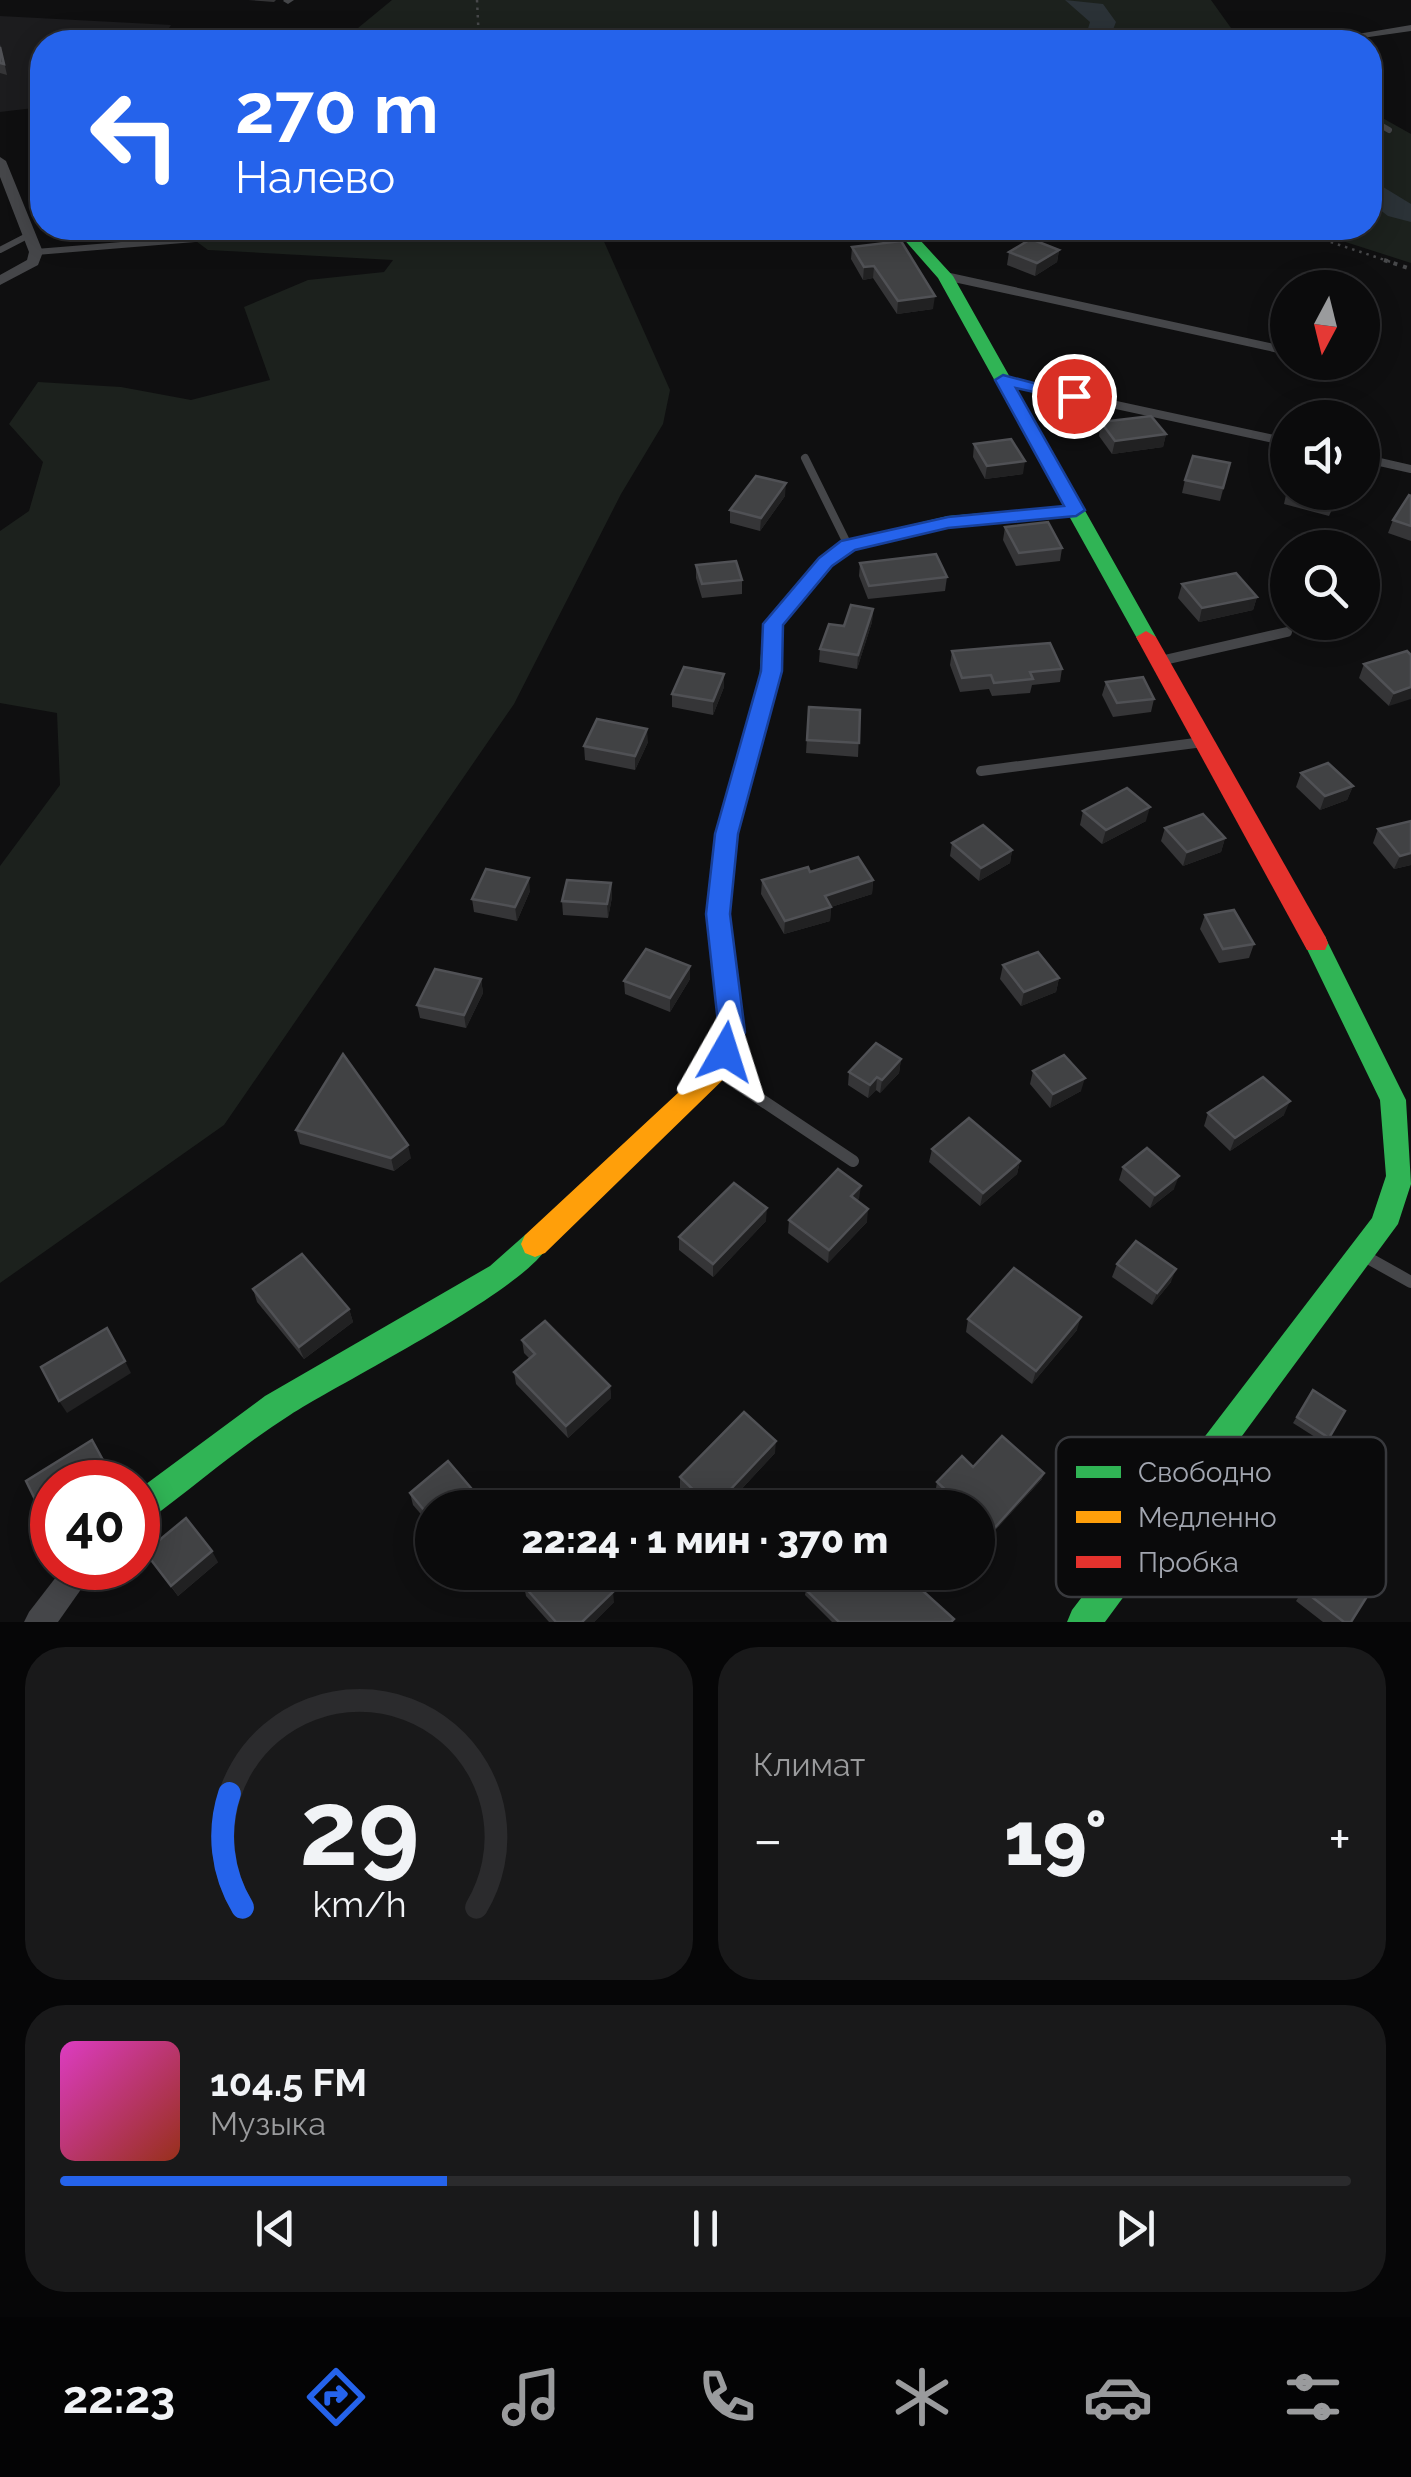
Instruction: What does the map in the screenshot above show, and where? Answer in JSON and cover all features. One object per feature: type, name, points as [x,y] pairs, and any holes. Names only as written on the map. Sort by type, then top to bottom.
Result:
[{"type":"street","points":[[1382,32],[1411,28]]},
{"type":"street","points":[[0,161],[30,235]]},
{"type":"street","points":[[0,280],[33,262],[36,252],[32,240]]},
{"type":"street","points":[[912,240],[945,276],[1076,510],[1348,1001],[1403,1124],[1400,1176],[1384,1224],[1225,1437]]},
{"type":"street","points":[[160,1492],[276,1406],[500,1276],[696,1098],[719,1071],[732,1032],[718,914],[727,834],[772,671],[773,624],[826,562],[848,545],[948,522],[1076,510]]},
{"type":"street","points":[[39,1622],[64,1590]]},
{"type":"street","points":[[1084,1622],[1103,1597]]},
{"type":"lane","points":[[1382,126],[1390,130]]},
{"type":"lane","points":[[0,250],[30,235]]},
{"type":"lane","points":[[36,252],[183,240]]},
{"type":"lane","points":[[945,276],[1270,346]]},
{"type":"lane","points":[[1003,380],[1270,438]]},
{"type":"lane","points":[[805,458],[848,545]]},
{"type":"lane","points":[[1380,462],[1411,469]]},
{"type":"lane","points":[[1159,661],[1270,636]]},
{"type":"lane","points":[[981,770],[1204,742]]},
{"type":"lane","points":[[719,1071],[852,1161]]},
{"type":"lane","points":[[1362,1256],[1411,1282]]},
{"type":"path","points":[[477,0],[478,30]]},
{"type":"path","points":[[1324,240],[1411,269]]},
{"type":"shaded area","points":[[392,0],[1211,0],[1232,30],[356,30]]},
{"type":"shaded area","points":[[0,16],[171,25],[168,30],[30,30],[30,108],[0,112]]},
{"type":"shaded area","points":[[1382,118],[1411,134],[1411,263],[1339,240],[1382,240]]},
{"type":"shaded area","points":[[194,240],[603,240],[670,390],[663,424],[621,494],[514,704],[224,1125],[0,1283],[0,866],[60,785],[57,713],[0,703],[0,531],[29,511],[43,462],[9,424],[38,382],[121,387],[191,400],[270,380],[244,307],[308,280],[384,272],[393,260],[208,250]]},
{"type":"building","points":[[1029,240],[1059,250],[1037,263],[1009,252]]},
{"type":"building","points":[[901,241],[935,296],[898,301],[874,266],[864,267],[852,247]]},
{"type":"building","points":[[1151,416],[1166,434],[1115,441],[1101,422]]},
{"type":"building","points":[[1011,439],[1025,461],[987,466],[974,444]]},
{"type":"building","points":[[1193,456],[1230,463],[1223,488],[1185,480]]},
{"type":"building","points":[[756,476],[786,483],[761,518],[730,510]]},
{"type":"building","points":[[1411,496],[1411,526],[1393,520]]},
{"type":"building","points":[[1048,522],[1062,548],[1019,553],[1005,527]]},
{"type":"building","points":[[936,554],[947,577],[869,586],[860,563]]},
{"type":"building","points":[[736,561],[742,580],[702,584],[696,565]]},
{"type":"building","points":[[1236,573],[1257,597],[1202,608],[1182,584]]},
{"type":"building","points":[[851,605],[873,609],[858,655],[820,649],[829,624],[844,626]]},
{"type":"building","points":[[1050,643],[1062,669],[1030,672],[1033,679],[994,683],[991,675],[962,678],[952,651]]},
{"type":"building","points":[[1407,651],[1411,655],[1411,687],[1394,693],[1364,664]]},
{"type":"building","points":[[684,667],[724,674],[713,701],[672,694]]},
{"type":"building","points":[[1143,677],[1154,699],[1117,703],[1106,682]]},
{"type":"building","points":[[809,707],[860,710],[859,743],[807,740]]},
{"type":"building","points":[[597,719],[647,729],[635,756],[584,746]]},
{"type":"building","points":[[1328,763],[1353,786],[1325,796],[1301,773]]},
{"type":"building","points":[[1127,788],[1150,807],[1106,830],[1083,811]]},
{"type":"building","points":[[1203,814],[1225,838],[1187,852],[1165,828]]},
{"type":"building","points":[[1411,821],[1411,853],[1400,856],[1378,829]]},
{"type":"building","points":[[983,825],[1012,850],[981,868],[952,843]]},
{"type":"building","points":[[858,857],[873,880],[825,896],[831,907],[785,921],[762,880],[808,867],[810,872]]},
{"type":"building","points":[[486,869],[529,878],[515,907],[472,899]]},
{"type":"building","points":[[567,880],[611,883],[607,904],[562,901]]},
{"type":"building","points":[[1234,910],[1254,944],[1223,949],[1205,915]]},
{"type":"building","points":[[646,949],[690,966],[670,998],[624,981]]},
{"type":"building","points":[[1038,952],[1059,978],[1024,992],[1003,965]]},
{"type":"building","points":[[435,969],[481,979],[464,1015],[417,1005]]},
{"type":"building","points":[[876,1043],[901,1059],[882,1080],[877,1077],[870,1085],[849,1072]]},
{"type":"building","points":[[343,1054],[408,1145],[391,1158],[296,1130]]},
{"type":"building","points":[[1064,1055],[1085,1078],[1053,1094],[1033,1071]]},
{"type":"building","points":[[1263,1077],[1290,1101],[1235,1138],[1208,1113]]},
{"type":"building","points":[[969,1118],[1020,1161],[983,1193],[932,1149]]},
{"type":"building","points":[[1147,1148],[1179,1176],[1155,1195],[1123,1167]]},
{"type":"building","points":[[838,1169],[861,1186],[851,1196],[868,1209],[829,1250],[789,1220]]},
{"type":"building","points":[[734,1183],[767,1208],[713,1264],[679,1237]]},
{"type":"building","points":[[1136,1241],[1176,1269],[1157,1293],[1117,1264]]},
{"type":"building","points":[[302,1254],[349,1309],[299,1347],[253,1289]]},
{"type":"building","points":[[1014,1268],[1081,1317],[1036,1371],[968,1319]]},
{"type":"building","points":[[545,1321],[610,1386],[566,1426],[514,1372],[535,1354],[522,1340]]},
{"type":"building","points":[[107,1328],[125,1361],[59,1401],[41,1367]]},
{"type":"building","points":[[1313,1390],[1345,1411],[1330,1437],[1297,1417]]},
{"type":"building","points":[[744,1412],[776,1441],[729,1490],[693,1490],[680,1477]]},
{"type":"building","points":[[1002,1436],[1044,1473],[995,1528],[995,1490],[946,1490],[937,1482],[962,1456],[973,1467]]},
{"type":"building","points":[[92,1440],[103,1460],[60,1460]]},
{"type":"building","points":[[448,1461],[473,1490],[415,1490],[415,1499],[410,1493]]},
{"type":"building","points":[[186,1518],[212,1551],[171,1586],[160,1572],[160,1540]]},
{"type":"building","points":[[528,1590],[613,1592],[582,1622],[556,1622]]},
{"type":"building","points":[[806,1590],[922,1590],[954,1619],[951,1622],[839,1622]]},
{"type":"building","points":[[1312,1597],[1367,1597],[1351,1622],[1344,1622]]},
{"type":"waterway","points":[[1077,0],[1094,9],[1103,22],[1100,30]]},
{"type":"waterway","points":[[1382,197],[1399,210],[1411,213]]},
{"type":"traffic: fast","points":[[912,240],[945,276],[1146,637]]},
{"type":"traffic: fast","points":[[769,683],[773,624],[826,562],[848,545],[948,522],[1076,510]]},
{"type":"traffic: fast","points":[[1223,1437],[1384,1224],[1400,1176],[1393,1100],[1316,943]]},
{"type":"traffic: fast","points":[[160,1493],[276,1406],[500,1275],[535,1244]]},
{"type":"traffic: fast","points":[[1084,1622],[1103,1597]]},
{"type":"traffic: slow","points":[[535,1244],[719,1071],[732,1033],[718,914],[727,834],[769,683]]},
{"type":"traffic: jam","points":[[1146,637],[1316,943]]},
{"type":"route","points":[[725,1052],[732,1032],[729,980],[718,914],[727,834],[772,671],[773,624],[826,562],[848,545],[948,522],[1076,510],[1003,380],[1074,396]]}]
